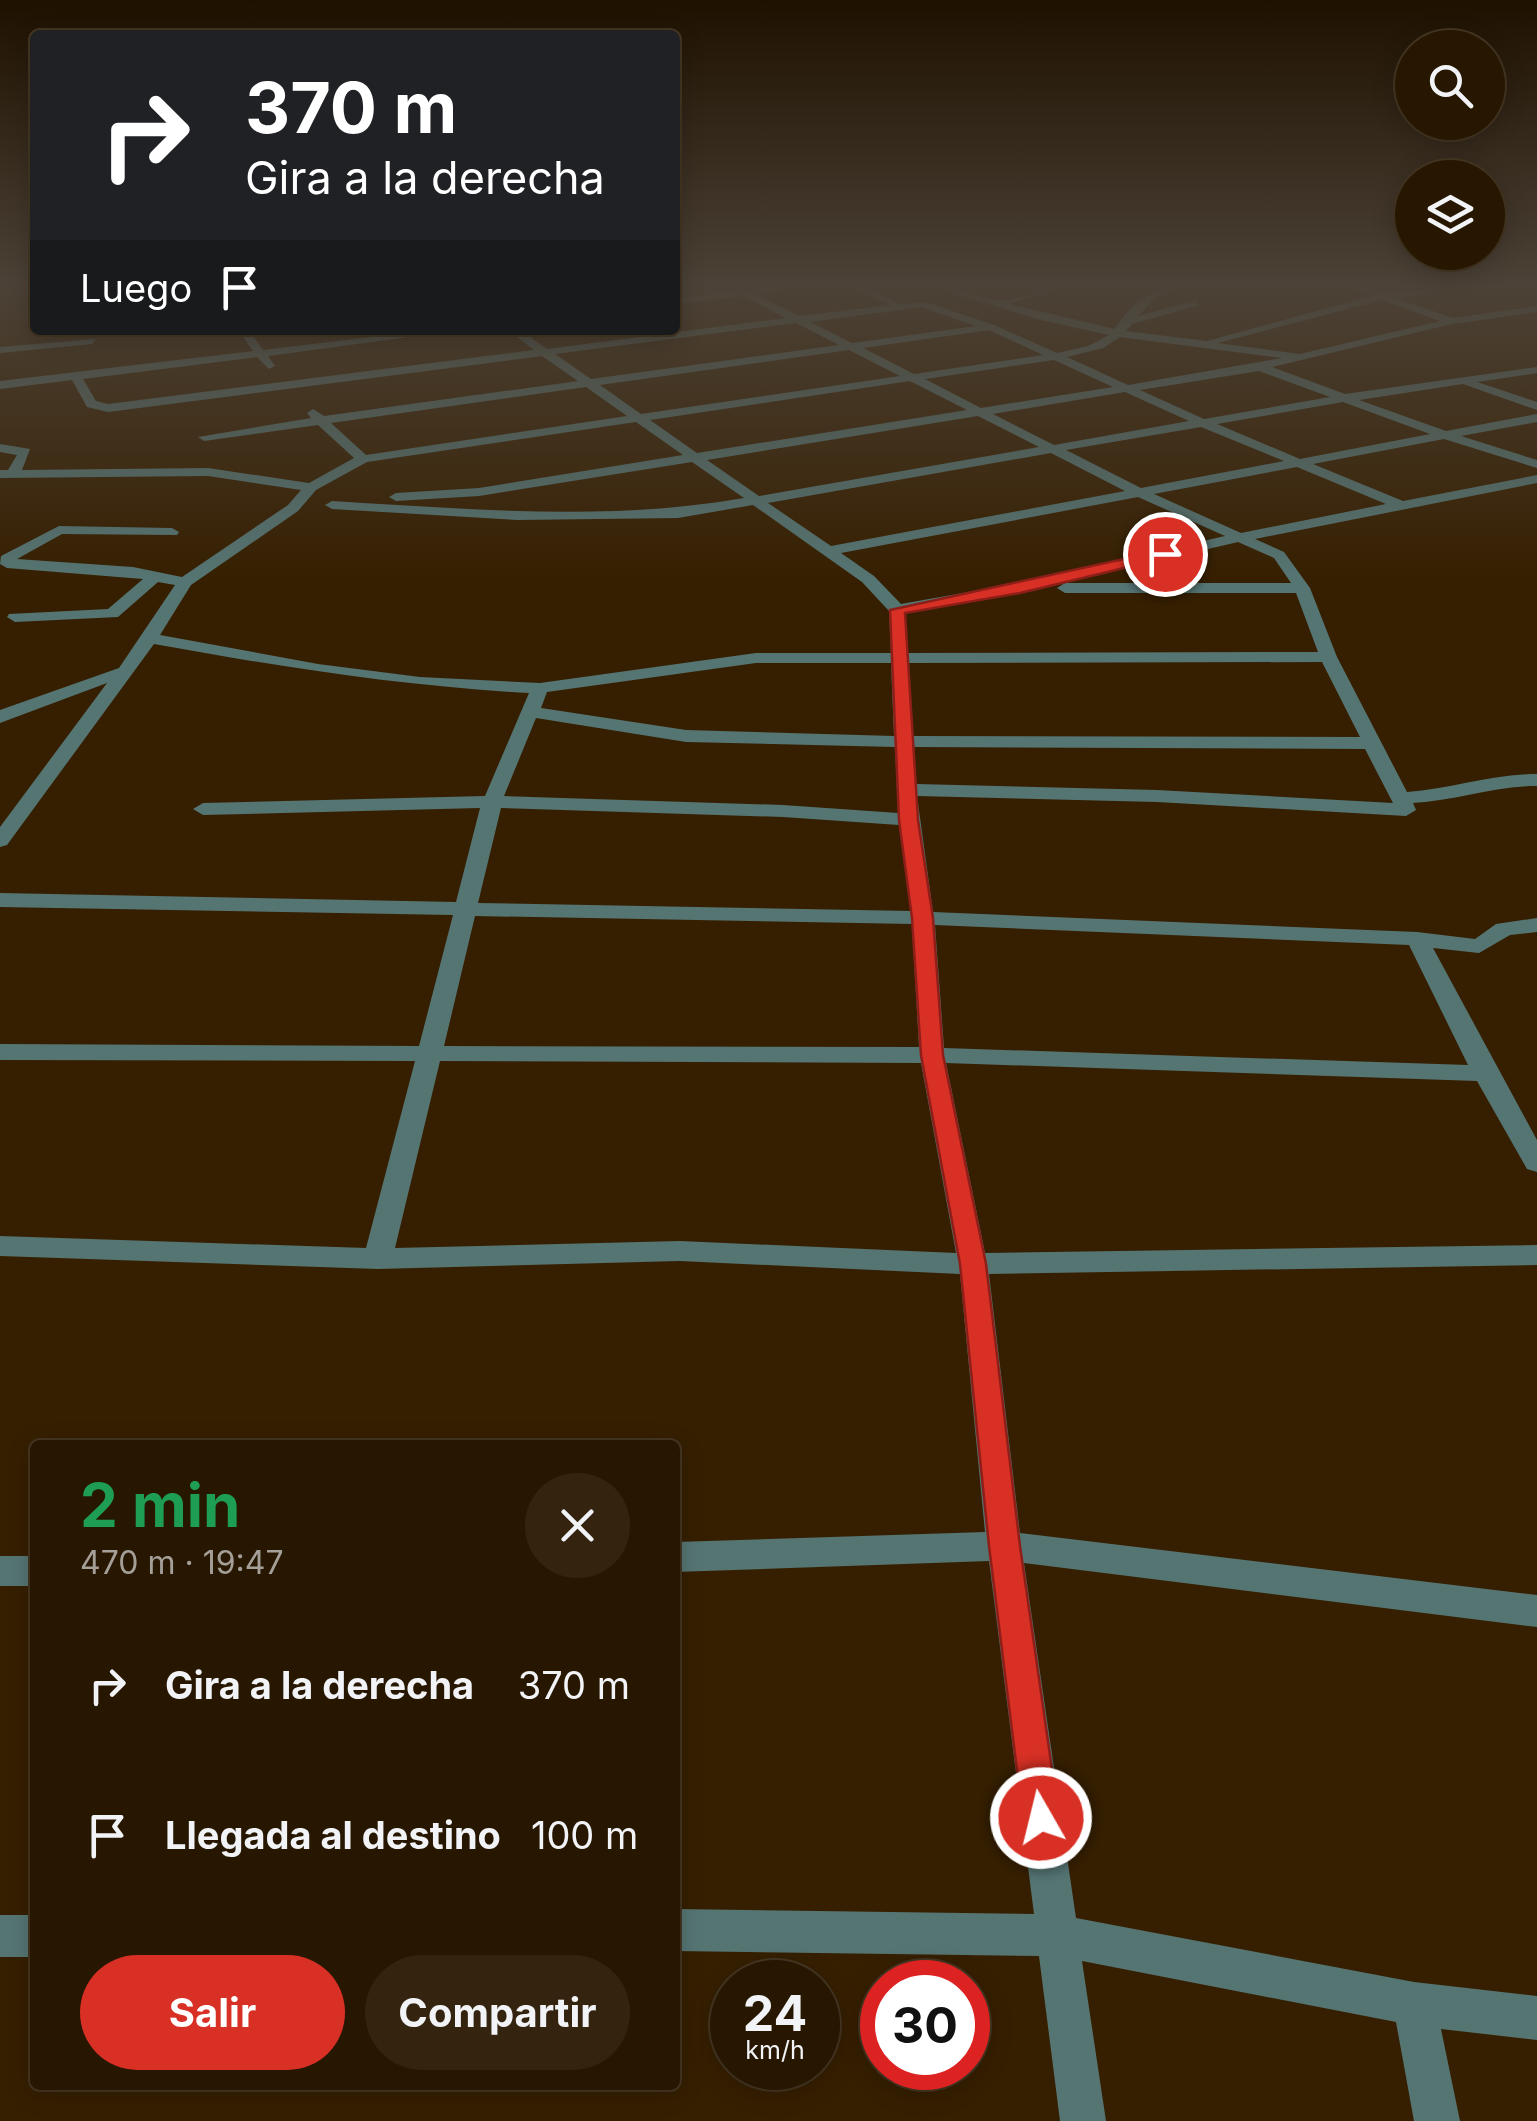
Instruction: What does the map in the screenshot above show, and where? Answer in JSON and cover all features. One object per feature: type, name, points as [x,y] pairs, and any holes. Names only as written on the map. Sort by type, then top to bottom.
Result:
[{"type":"street","points":[[80,385],[90,404],[108,408],[297,385]]},
{"type":"street","points":[[204,437],[577,385]]},
{"type":"street","points":[[595,385],[868,579],[897,610],[907,805],[922,918],[932,1055],[973,1264],[1004,1546],[1084,2121]]},
{"type":"street","points":[[0,841],[150,638],[184,582],[293,508],[312,487],[363,459],[865,385]]},
{"type":"street","points":[[203,809],[492,802],[783,810],[1157,796],[1406,810],[1328,656],[1302,588],[1279,555],[1140,492],[927,385]]},
{"type":"street","points":[[1121,385],[1402,506]]},
{"type":"street","points":[[293,508],[479,492],[1139,385]]},
{"type":"street","points":[[1309,385],[1444,435],[1537,464]]},
{"type":"street","points":[[332,505],[366,510],[608,518],[678,514],[1427,385]]},
{"type":"street","points":[[1474,385],[1537,406]]},
{"type":"street","points":[[290,386],[363,459]]},
{"type":"street","points":[[829,551],[1537,418]]},
{"type":"street","points":[[0,448],[25,452],[6,474]]},
{"type":"street","points":[[6,474],[208,472],[312,487]]},
{"type":"street","points":[[897,610],[1020,588],[1237,538],[1537,479]]},
{"type":"street","points":[[172,532],[59,530],[6,559],[11,565],[155,576],[184,582]]},
{"type":"street","points":[[15,617],[112,614],[155,576]]},
{"type":"street","points":[[1020,588],[1302,588]]},
{"type":"street","points":[[150,638],[318,669],[403,680],[540,688],[756,658],[1328,656]]},
{"type":"street","points":[[0,718],[38,700],[125,672]]},
{"type":"street","points":[[378,1259],[492,802],[540,688]]},
{"type":"street","points":[[530,712],[686,736],[765,741],[1372,744]]},
{"type":"street","points":[[1399,798],[1450,795],[1502,780],[1537,780]]},
{"type":"street","points":[[0,900],[922,918],[1417,939],[1479,946],[1504,929],[1537,925]]},
{"type":"street","points":[[1417,939],[1485,1073],[1537,1164]]},
{"type":"street","points":[[0,1052],[932,1055],[1485,1073]]},
{"type":"street","points":[[0,1246],[378,1259],[680,1251],[973,1264],[1537,1255]]},
{"type":"street","points":[[680,1557],[1004,1546],[1537,1612]]},
{"type":"street","points":[[0,1571],[30,1570]]},
{"type":"street","points":[[680,1930],[1057,1935],[1414,2004],[1537,2018]]},
{"type":"street","points":[[0,1936],[30,1936]]},
{"type":"street","points":[[1414,2004],[1436,2121]]},
{"type":"route","points":[[1041,1818],[1004,1546],[973,1264],[932,1055],[922,918],[908,820],[897,610],[1020,588],[1165,554]]}]
